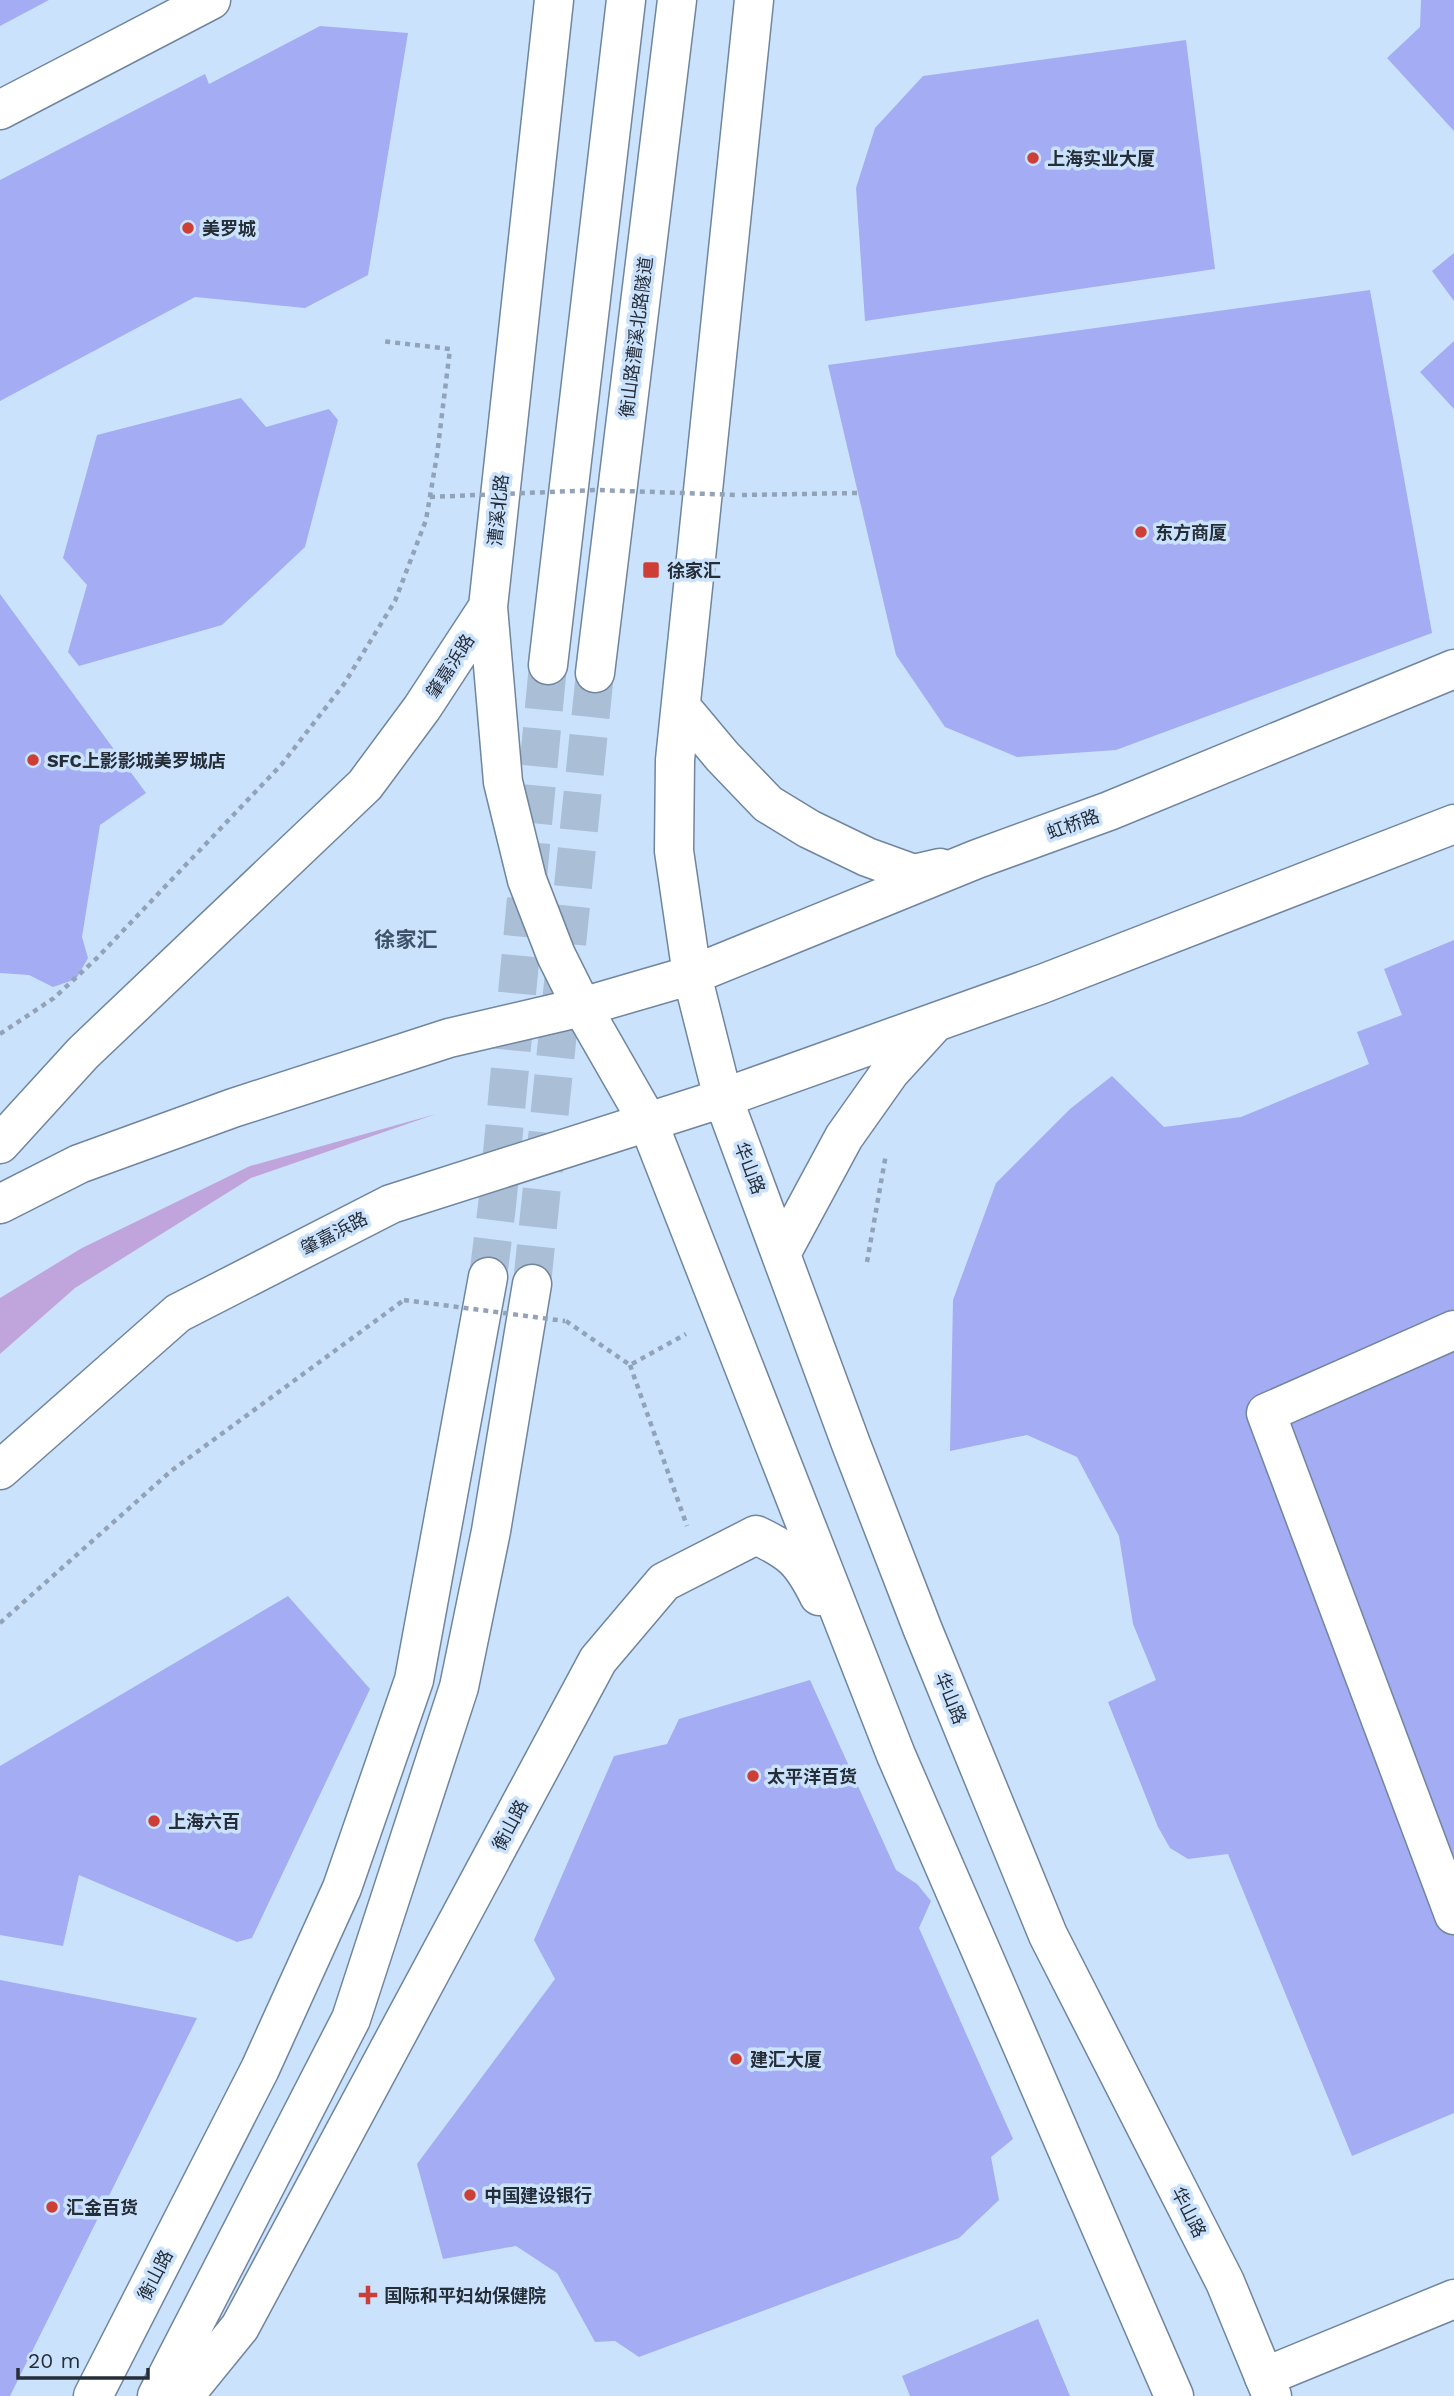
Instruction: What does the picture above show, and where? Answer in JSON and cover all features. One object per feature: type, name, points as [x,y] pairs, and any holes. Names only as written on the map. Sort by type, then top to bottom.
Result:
[{"type":"main road","points":[[0,110],[211,0]]},
{"type":"main road","name":"漕溪北路","points":[[554,0],[488,607],[503,782],[527,880],[556,954],[582,1007]]},
{"type":"main road","points":[[548,666],[626,0]]},
{"type":"main road","name":"衡山路漕溪北路隧道","points":[[595,673],[677,0]]},
{"type":"main road","points":[[0,1204],[79,1164],[233,1108],[449,1038],[582,1007],[692,975],[674,851],[675,760],[754,0]]},
{"type":"main road","name":"肇嘉浜路","points":[[0,1144],[83,1053],[365,785],[422,708],[488,607]]},
{"type":"main road","name":"虹桥路","points":[[692,975],[978,859],[1109,811],[1454,669]]},
{"type":"main road","points":[[681,707],[722,756],[768,804],[809,829],[867,857],[915,874],[978,859]]},
{"type":"main road","points":[[723,1098],[1042,984],[1454,824]]},
{"type":"main road","name":"华山路","points":[[692,975],[723,1098],[851,1444],[918,1617],[1048,1936],[1225,2282],[1268,2387]]},
{"type":"main road","points":[[582,1007],[649,1122],[896,1755],[1174,2396]]},
{"type":"main road","points":[[782,1252],[844,1137],[890,1072],[936,1022]]},
{"type":"main road","name":"肇嘉浜路","points":[[0,1470],[178,1313],[391,1204],[723,1098]]},
{"type":"main road","name":"衡山路","points":[[93,2396],[260,2068],[342,1888],[414,1680],[488,1277]]},
{"type":"main road","points":[[158,2396],[351,2019],[459,1687],[491,1531],[532,1284]]},
{"type":"main road","points":[[1454,1330],[1266,1413],[1454,1915]]},
{"type":"main road","name":"衡山路","points":[[184,2396],[240,2327],[598,1660],[664,1583],[755,1535],[780,1547],[805,1568],[896,1755]]},
{"type":"main road","points":[[1268,2387],[1454,2299]]},
{"type":"path","points":[[0,1034],[54,998],[97,958],[282,764],[344,684],[395,601],[426,520],[438,455],[450,349],[380,341]]},
{"type":"path","points":[[430,497],[597,490],[738,495],[858,493]]},
{"type":"path","points":[[867,1262],[886,1154]]},
{"type":"path","points":[[0,1623],[171,1471],[404,1300],[565,1321],[630,1365],[701,1564]]},
{"type":"path","points":[[630,1365],[724,1313]]},
{"type":"shaded area","points":[[436,1114],[251,1178],[75,1288],[0,1354],[0,1298],[82,1248],[250,1166]]},
{"type":"building","points":[[0,0],[49,0],[0,26]]},
{"type":"building","points":[[1421,0],[1454,0],[1454,131],[1387,58],[1420,27]]},
{"type":"building","name":"美罗城","points":[[320,26],[408,33],[368,275],[305,308],[195,297],[0,401],[0,180],[205,74],[209,84]]},
{"type":"building","name":"上海实业大厦","points":[[1186,40],[1215,269],[865,321],[856,188],[875,128],[923,76]]},
{"type":"building","points":[[1454,253],[1454,301],[1432,271]]},
{"type":"building","name":"东方商厦","points":[[1370,290],[1432,633],[1116,750],[1017,757],[945,727],[896,655],[828,365]]},
{"type":"building","points":[[1454,341],[1454,409],[1420,372]]},
{"type":"building","points":[[241,398],[266,427],[329,409],[338,420],[305,547],[222,625],[79,666],[68,652],[87,585],[63,558],[97,435]]},
{"type":"building","points":[[0,594],[146,793],[100,825],[82,937],[88,958],[76,979],[53,987],[29,975],[0,973]]},
{"type":"building","points":[[1454,940],[1454,2113],[1352,2156],[1228,1854],[1188,1859],[1170,1848],[1158,1827],[1108,1702],[1156,1680],[1133,1624],[1119,1536],[1077,1457],[1027,1435],[950,1451],[953,1300],[996,1183],[1070,1109],[1112,1076],[1164,1127],[1241,1117],[1369,1064],[1357,1032],[1402,1015],[1384,969]]},
{"type":"building","name":"上海六百","points":[[288,1596],[370,1689],[252,1938],[237,1942],[79,1875],[63,1946],[0,1935],[0,1766]]},
{"type":"building","name":"建汇大厦","points":[[810,1680],[896,1870],[917,1884],[931,1901],[919,1928],[1013,2139],[991,2157],[999,2200],[959,2238],[639,2357],[615,2341],[595,2342],[557,2273],[516,2246],[443,2259],[417,2164],[555,1979],[534,1940],[614,1756],[667,1744],[679,1719]]},
{"type":"building","name":"汇金百货","points":[[0,1980],[197,2018],[10,2396],[0,2396]]},
{"type":"building","points":[[1038,2319],[1070,2396],[910,2396],[902,2376]]},
{"type":"tunnel","points":[[488,1277],[548,665]]},
{"type":"tunnel","points":[[532,1284],[595,673]]},
{"type":"place","name":"上海实业大厦","points":[[1033,158]]},
{"type":"place","name":"美罗城","points":[[188,228]]},
{"type":"place","name":"东方商厦","points":[[1141,532]]},
{"type":"place","name":"徐家汇","points":[[651,570]]},
{"type":"place","name":"SFC上影影城美罗城店","points":[[33,760]]},
{"type":"place","name":"太平洋百货","points":[[753,1776]]},
{"type":"place","name":"上海六百","points":[[154,1821]]},
{"type":"place","name":"建汇大厦","points":[[736,2059]]},
{"type":"place","name":"中国建设银行","points":[[470,2195]]},
{"type":"place","name":"汇金百货","points":[[52,2207]]},
{"type":"place","name":"国际和平妇幼保健院","points":[[368,2295]]},
{"type":"district","name":"徐家汇","points":[[406,939]]}]
